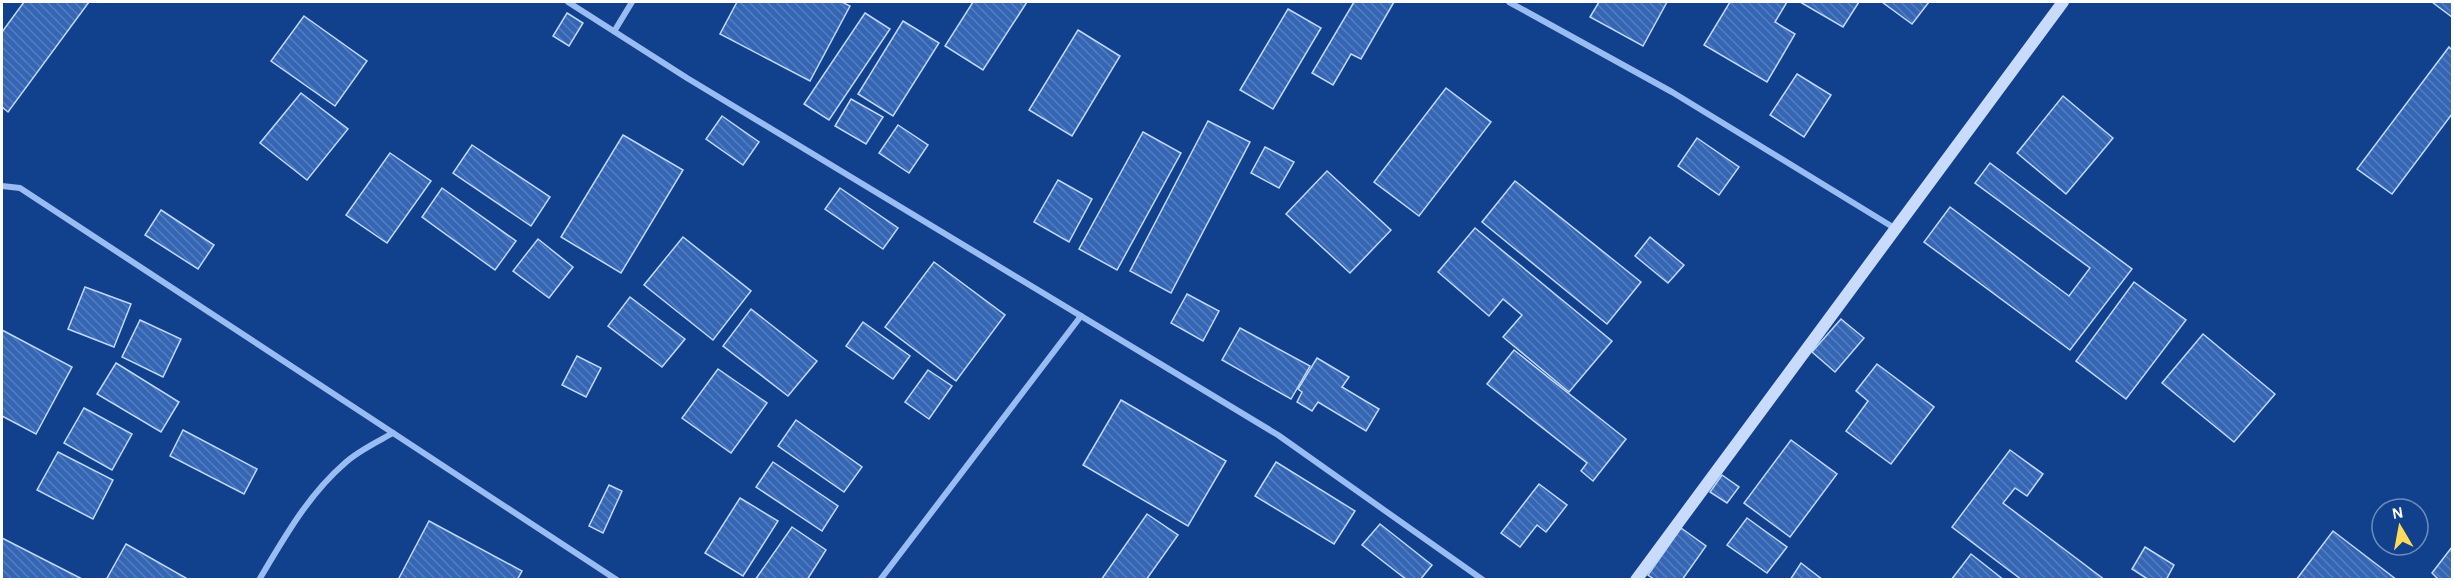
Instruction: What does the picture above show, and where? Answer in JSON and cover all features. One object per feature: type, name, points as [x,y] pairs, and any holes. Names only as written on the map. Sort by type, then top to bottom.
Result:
[{"type":"street","points":[[568,2],[687,78],[1278,435],[1483,579]]},
{"type":"street","points":[[615,30],[632,2]]},
{"type":"street","points":[[1509,2],[1672,92],[1896,229]]},
{"type":"street","points":[[1636,579],[2063,2]]},
{"type":"street","points":[[2,186],[20,188],[617,579]]},
{"type":"street","points":[[880,579],[1081,316]]},
{"type":"street","points":[[259,579],[320,487],[346,461],[393,433]]},
{"type":"building","points":[[24,2],[89,2],[8,112],[2,107],[2,32]]},
{"type":"building","points":[[737,2],[842,2],[850,6],[810,81],[720,34]]},
{"type":"building","points":[[973,2],[1027,2],[983,70],[945,46]]},
{"type":"building","points":[[1354,2],[1394,2],[1361,59],[1351,54],[1333,85],[1312,73]]},
{"type":"building","points":[[1599,2],[1667,2],[1643,46],[1590,17]]},
{"type":"building","points":[[1730,2],[1787,2],[1775,22],[1795,34],[1767,82],[1704,45]]},
{"type":"building","points":[[1800,2],[1859,2],[1843,27]]},
{"type":"building","points":[[1882,2],[1929,2],[1912,24]]},
{"type":"building","points":[[2432,2],[2452,2],[2452,17]]},
{"type":"building","points":[[1288,9],[1321,28],[1273,109],[1240,90]]},
{"type":"building","points":[[567,13],[583,23],[569,46],[553,36]]},
{"type":"building","points":[[865,13],[890,29],[829,120],[804,104]]},
{"type":"building","points":[[304,16],[367,61],[335,106],[271,61]]},
{"type":"building","points":[[903,21],[939,43],[893,116],[858,94]]},
{"type":"building","points":[[1078,30],[1120,56],[1072,136],[1029,110]]},
{"type":"building","points":[[2449,47],[2452,50],[2452,114],[2392,194],[2357,169]]},
{"type":"building","points":[[1797,74],[1831,95],[1804,137],[1770,115]]},
{"type":"building","points":[[1446,88],[1491,122],[1419,216],[1374,182]]},
{"type":"building","points":[[301,93],[348,129],[307,180],[260,143]]},
{"type":"building","points":[[2063,96],[2113,138],[2066,194],[2017,153]]},
{"type":"building","points":[[851,99],[883,117],[866,144],[835,126]]},
{"type":"building","points":[[722,116],[759,142],[743,165],[706,139]]},
{"type":"building","points":[[1208,121],[1250,142],[1171,293],[1130,271]]},
{"type":"building","points":[[898,125],[928,145],[909,173],[879,153]]},
{"type":"building","points":[[1143,132],[1181,153],[1117,270],[1079,249]]},
{"type":"building","points":[[623,135],[683,170],[621,273],[561,237]]},
{"type":"building","points":[[1697,138],[1739,167],[1719,195],[1678,166]]},
{"type":"building","points":[[472,145],[550,197],[531,226],[453,173]]},
{"type":"building","points":[[1265,147],[1294,162],[1279,188],[1251,173]]},
{"type":"building","points":[[390,153],[431,181],[387,243],[346,215]]},
{"type":"building","points":[[1990,163],[2132,269],[2070,350],[1924,242],[1950,207],[2069,296],[2090,268],[1975,183]]},
{"type":"building","points":[[1327,171],[1391,230],[1350,273],[1286,214]]},
{"type":"building","points":[[1058,180],[1092,199],[1069,242],[1034,222]]},
{"type":"building","points":[[1515,181],[1641,282],[1607,324],[1482,222]]},
{"type":"building","points":[[442,188],[516,241],[495,270],[422,217]]},
{"type":"building","points":[[840,188],[898,228],[883,249],[825,209]]},
{"type":"building","points":[[161,210],[214,245],[198,269],[145,235]]},
{"type":"building","points":[[1475,228],[1612,341],[1569,392],[1503,337],[1522,315],[1503,299],[1489,316],[1438,272]]},
{"type":"building","points":[[683,237],[751,291],[713,340],[644,285]]},
{"type":"building","points":[[1650,237],[1684,265],[1668,283],[1635,256]]},
{"type":"building","points":[[538,239],[573,267],[549,298],[513,271]]},
{"type":"building","points":[[934,262],[1005,315],[956,381],[885,327]]},
{"type":"building","points":[[2134,282],[2186,320],[2126,399],[2076,361]]},
{"type":"building","points":[[85,287],[131,304],[114,347],[68,329]]},
{"type":"building","points":[[1187,294],[1219,311],[1203,341],[1171,323]]},
{"type":"building","points":[[630,297],[685,339],[662,367],[608,326]]},
{"type":"building","points":[[751,309],[817,361],[788,396],[723,346]]},
{"type":"building","points":[[1841,319],[1864,338],[1835,372],[1812,352]]},
{"type":"building","points":[[140,320],[181,339],[163,377],[122,357]]},
{"type":"building","points":[[863,322],[910,356],[893,379],[846,346]]},
{"type":"building","points":[[1240,328],[1310,366],[1291,399],[1222,360]]},
{"type":"building","points":[[2,330],[72,367],[36,434],[2,416]]},
{"type":"building","points":[[2203,334],[2275,394],[2234,442],[2162,383]]},
{"type":"building","points":[[1514,350],[1626,439],[1593,481],[1581,471],[1587,463],[1487,384]]},
{"type":"building","points":[[577,356],[601,368],[586,397],[562,385]]},
{"type":"building","points":[[1317,358],[1349,377],[1342,387],[1379,409],[1366,431],[1318,402],[1312,411],[1297,402],[1302,392],[1298,389]]},
{"type":"building","points":[[116,363],[179,402],[161,432],[97,394]]},
{"type":"building","points":[[1877,364],[1934,407],[1891,464],[1846,431],[1868,401],[1856,391]]},
{"type":"building","points":[[718,369],[767,403],[731,453],[682,418]]},
{"type":"building","points":[[928,370],[952,386],[929,419],[905,402]]},
{"type":"building","points":[[1121,400],[1226,461],[1188,526],[1083,465]]},
{"type":"building","points":[[84,408],[132,434],[112,470],[64,443]]},
{"type":"building","points":[[796,420],[862,467],[844,492],[778,446]]},
{"type":"building","points":[[183,430],[257,469],[244,494],[170,456]]},
{"type":"building","points":[[1791,440],[1837,474],[1790,537],[1744,503]]},
{"type":"building","points":[[2010,450],[2043,474],[2027,496],[2015,488],[2003,503],[2105,580],[2022,580],[1952,527]]},
{"type":"building","points":[[58,452],[113,480],[93,519],[37,490]]},
{"type":"building","points":[[773,462],[838,506],[822,531],[756,487]]},
{"type":"building","points":[[1276,462],[1355,511],[1334,544],[1255,496]]},
{"type":"building","points":[[1722,475],[1739,487],[1727,503],[1710,492]]},
{"type":"building","points":[[1539,484],[1567,505],[1546,532],[1537,525],[1520,547],[1501,533]]},
{"type":"building","points":[[609,485],[622,491],[603,533],[589,526]]},
{"type":"building","points":[[740,498],[778,521],[743,576],[705,553]]},
{"type":"building","points":[[1147,514],[1178,535],[1146,580],[1101,580]]},
{"type":"building","points":[[1747,518],[1787,547],[1767,573],[1727,545]]},
{"type":"building","points":[[429,521],[522,571],[517,580],[398,580]]},
{"type":"building","points":[[1380,524],[1432,565],[1420,580],[1407,580],[1362,545]]},
{"type":"building","points":[[792,527],[826,550],[807,580],[755,580]]},
{"type":"building","points":[[1681,528],[1706,546],[1682,580],[1655,580],[1648,575]]},
{"type":"building","points":[[2333,531],[2397,580],[2296,580]]},
{"type":"building","points":[[2,538],[84,580],[2,580]]},
{"type":"building","points":[[126,544],[186,578],[185,580],[106,580]]},
{"type":"building","points":[[2145,547],[2174,565],[2166,580],[2149,580],[2132,569]]},
{"type":"building","points":[[2452,547],[2452,580],[2439,580],[2432,573]]},
{"type":"building","points":[[1971,554],[2004,580],[1951,580]]},
{"type":"building","points":[[1801,563],[1823,580],[1790,580]]}]
